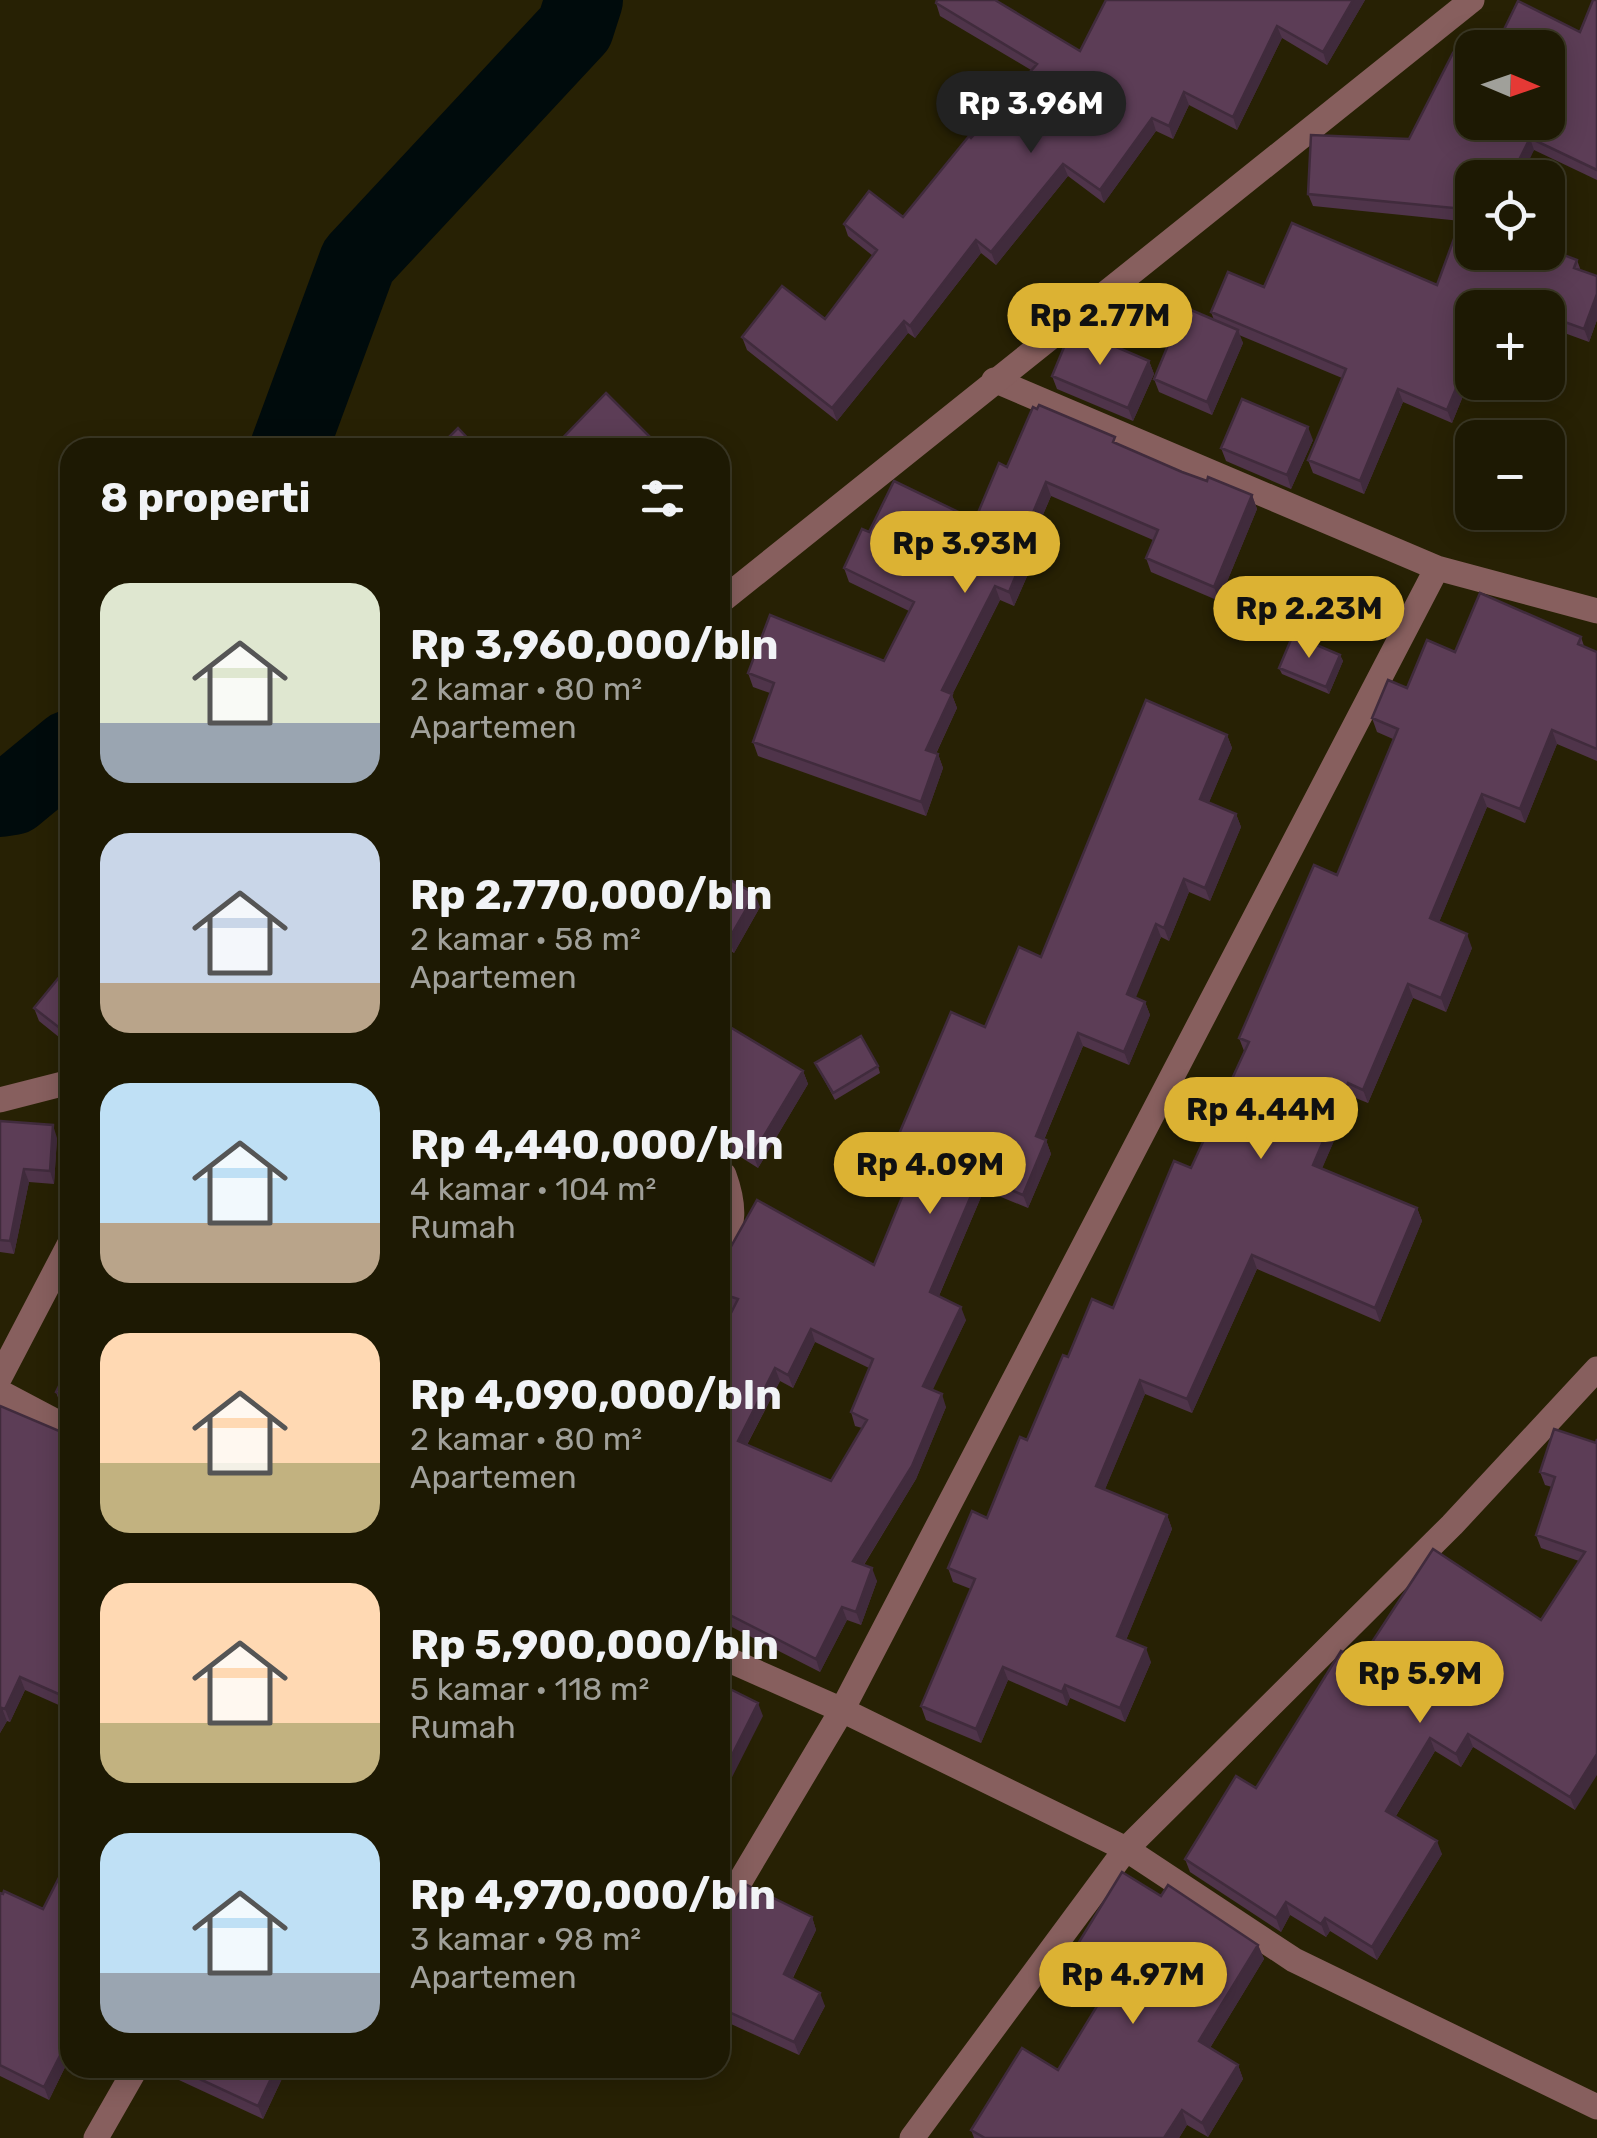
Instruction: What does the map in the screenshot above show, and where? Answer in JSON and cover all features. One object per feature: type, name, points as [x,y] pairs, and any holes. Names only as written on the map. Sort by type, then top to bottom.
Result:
[{"type":"street","points":[[730,594],[1472,0]]},
{"type":"street","points":[[994,380],[1436,568],[1597,611]]},
{"type":"street","points":[[730,1898],[842,1710],[1436,568]]},
{"type":"street","points":[[0,1100],[60,1085]]},
{"type":"street","points":[[730,1196],[734,1211],[730,1230]]},
{"type":"street","points":[[0,1377],[60,1262]]},
{"type":"street","points":[[912,2138],[1126,1849],[1452,1526],[1597,1369]]},
{"type":"street","points":[[0,1392],[60,1424]]},
{"type":"street","points":[[730,1660],[842,1710],[1126,1849],[1294,1960],[1597,2107]]},
{"type":"street","points":[[96,2138],[130,2078]]},
{"type":"building","points":[[995,0],[1080,51],[1106,0],[1353,0],[1323,52],[1277,26],[1233,117],[1184,92],[1169,126],[1152,118],[1100,190],[1063,164],[991,252],[976,240],[910,326],[904,321],[832,408],[742,337],[782,286],[825,319],[877,250],[844,224],[869,191],[903,217],[969,136],[1037,64],[936,3]]},
{"type":"building","points":[[1593,0],[1597,0],[1597,170],[1534,140],[1565,140],[1565,30],[1504,30],[1518,1],[1580,32]]},
{"type":"building","points":[[1453,53],[1455,140],[1529,140],[1519,160],[1455,160],[1455,208],[1308,194],[1311,135],[1409,139]]},
{"type":"building","points":[[1292,223],[1437,285],[1455,236],[1455,270],[1565,270],[1565,255],[1577,260],[1574,268],[1597,276],[1597,294],[1584,329],[1565,322],[1565,290],[1455,290],[1455,391],[1447,410],[1398,389],[1360,481],[1308,460],[1346,369],[1211,312],[1228,272],[1264,287]]},
{"type":"building","points":[[1184,307],[1238,330],[1207,402],[1154,379]]},
{"type":"building","points":[[1072,328],[1149,361],[1128,408],[1052,376]]},
{"type":"building","points":[[606,393],[651,438],[563,438]]},
{"type":"building","points":[[1242,399],[1308,427],[1287,475],[1221,448]]},
{"type":"building","points":[[1039,405],[1115,437],[1113,442],[1182,472],[1207,481],[1208,477],[1252,495],[1214,587],[1146,558],[1158,530],[1046,482],[1018,548],[1026,551],[1009,592],[995,586],[942,690],[952,694],[926,750],[938,754],[921,802],[753,742],[774,683],[748,673],[770,615],[884,661],[914,602],[844,568],[862,529],[869,532],[894,481],[975,520],[999,463],[1007,467],[1033,407],[1037,409]]},
{"type":"building","points":[[458,428],[468,438],[448,438]]},
{"type":"building","points":[[1480,593],[1581,637],[1578,644],[1597,652],[1597,749],[1552,730],[1520,809],[1482,794],[1430,918],[1467,934],[1441,998],[1408,984],[1363,1090],[1348,1083],[1313,1165],[1417,1208],[1375,1308],[1252,1255],[1187,1399],[1140,1380],[1096,1486],[1167,1515],[1117,1636],[1146,1648],[1120,1708],[1065,1685],[1062,1692],[1003,1667],[976,1729],[921,1706],[975,1579],[948,1568],[972,1511],[987,1518],[1020,1437],[1027,1440],[1092,1299],[1113,1308],[1174,1161],[1191,1168],[1249,1042],[1239,1038],[1314,865],[1337,875],[1398,729],[1372,718],[1388,680],[1407,688],[1427,640],[1455,652]]},
{"type":"building","points":[[1293,635],[1340,655],[1326,687],[1279,668]]},
{"type":"building","points":[[1146,700],[1227,735],[1200,799],[1236,814],[1205,888],[1184,879],[1164,928],[1156,924],[1127,994],[1145,1002],[1124,1052],[1078,1033],[1036,1136],[1046,1140],[1023,1195],[979,1177],[930,1292],[961,1307],[923,1386],[942,1394],[912,1466],[853,1561],[872,1568],[856,1612],[842,1607],[816,1659],[730,1615],[730,1315],[738,1299],[730,1296],[730,1248],[757,1200],[874,1265],[924,1144],[899,1134],[951,1012],[985,1027],[1019,947],[1041,957]],"holes":[[[811,1329],[873,1359],[851,1412],[867,1420],[831,1481],[738,1441],[775,1368],[788,1375]]]},
{"type":"building","points":[[730,880],[755,894],[730,937]]},
{"type":"building","points":[[60,976],[60,1028],[34,1008]]},
{"type":"building","points":[[730,1027],[803,1071],[753,1154],[730,1140]]},
{"type":"building","points":[[861,1036],[878,1066],[833,1093],[815,1063]]},
{"type":"building","points":[[0,1121],[53,1125],[50,1171],[24,1169],[10,1241],[0,1240]]},
{"type":"building","points":[[0,1406],[60,1431],[60,1695],[20,1677],[0,1712]]},
{"type":"building","points":[[1554,1429],[1596,1443],[1597,1439],[1597,1754],[1570,1797],[1468,1734],[1456,1754],[1430,1738],[1386,1811],[1437,1841],[1372,1947],[1325,1918],[1321,1924],[1286,1902],[1276,1918],[1185,1859],[1236,1776],[1256,1788],[1341,1651],[1359,1662],[1433,1549],[1541,1620],[1585,1552],[1536,1535],[1555,1477],[1540,1472]]},
{"type":"building","points":[[730,1689],[758,1703],[730,1759]]},
{"type":"building","points":[[1122,1872],[1161,1896],[1168,1885],[1258,1945],[1199,2041],[1238,2065],[1202,2123],[1182,2110],[1164,2138],[985,2138],[971,2130],[1022,2048],[1058,2070],[1113,1980],[1071,1955]]},
{"type":"building","points":[[60,1876],[60,2056],[44,2087],[0,2065],[0,1893],[4,1891],[43,1909]]},
{"type":"building","points":[[745,1884],[812,1917],[784,1974],[820,1993],[794,2042],[730,2013],[730,1909]]},
{"type":"building","points":[[198,2078],[271,2078],[258,2106]]},
{"type":"waterway","points":[[293,438],[358,261],[575,28],[584,0]]},
{"type":"waterway","points":[[0,798],[13,796],[60,757]]}]
